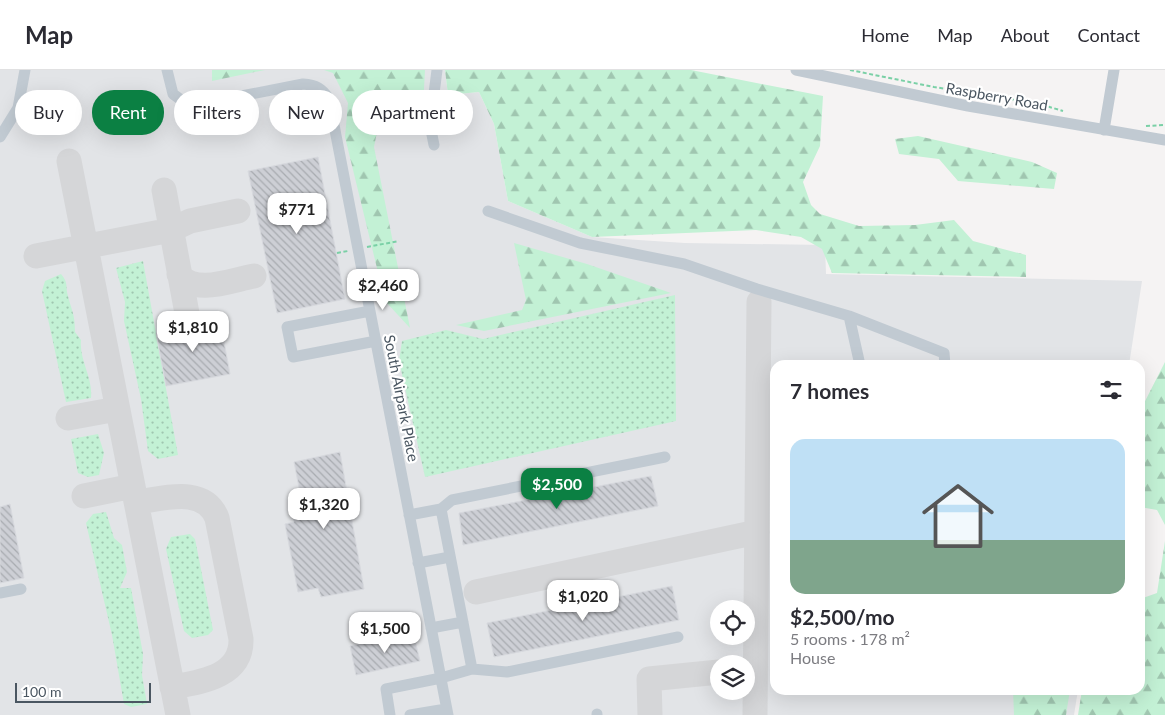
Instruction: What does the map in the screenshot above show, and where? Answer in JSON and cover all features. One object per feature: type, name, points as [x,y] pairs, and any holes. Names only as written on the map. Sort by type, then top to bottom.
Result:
[{"type":"street","points":[[0,137],[18,108],[24,70]]},
{"type":"street","name":"South Airpark Place","points":[[167,70],[172,94],[184,102],[200,104],[303,84],[315,85],[323,90],[329,99],[447,712]]},
{"type":"street","points":[[434,145],[430,125],[437,70]]},
{"type":"street","name":"Raspberry Road","points":[[796,70],[968,106],[1165,140]]},
{"type":"street","points":[[1104,130],[1114,70]]},
{"type":"street","points":[[488,211],[580,243],[684,264],[757,289],[849,316],[944,353],[945,360]]},
{"type":"street","points":[[370,311],[287,327],[293,357],[376,341]]},
{"type":"street","points":[[849,316],[859,360]]},
{"type":"street","points":[[409,515],[441,509],[452,500],[665,457]]},
{"type":"street","points":[[441,509],[472,670]]},
{"type":"street","points":[[418,563],[450,557]]},
{"type":"street","points":[[0,593],[21,589]]},
{"type":"street","points":[[431,628],[463,622]]},
{"type":"street","points":[[390,715],[386,689],[472,670],[506,672],[678,636]]},
{"type":"street","points":[[410,715],[447,712]]},
{"type":"path","points":[[850,70],[934,87],[1036,103],[1063,111]]},
{"type":"path","points":[[1139,126],[1165,125]]},
{"type":"shaded area","points":[[0,70],[445,70],[447,90],[352,90],[352,135],[473,135],[473,93],[479,92],[494,124],[508,201],[592,237],[685,243],[825,245],[826,274],[1142,281],[1130,360],[770,360],[770,695],[1077,695],[1074,715],[0,715]]},
{"type":"green space","points":[[212,70],[265,70],[212,81]]},
{"type":"green space","points":[[324,70],[425,70],[424,90],[352,90],[352,135],[376,135],[374,147],[410,328],[385,301],[345,137],[348,103],[333,73]]},
{"type":"green space","points":[[445,70],[691,70],[823,96],[820,146],[803,182],[811,205],[820,214],[859,226],[915,225],[954,220],[973,241],[1026,255],[1026,277],[832,273],[822,249],[801,237],[756,230],[592,237],[508,201],[494,124],[479,92],[473,93],[473,90],[447,90]]},
{"type":"green space","points":[[918,136],[1032,162],[1057,173],[1054,189],[958,181],[939,159],[899,154],[895,139]]},
{"type":"green space","points":[[514,243],[587,264],[671,293],[484,331],[456,325],[522,310],[526,300]]},
{"type":"green space","points":[[143,261],[178,455],[158,459],[148,451],[141,399],[124,321],[125,302],[116,268]]},
{"type":"green space","points":[[61,274],[66,282],[74,317],[75,332],[81,340],[82,355],[91,390],[91,398],[66,402],[42,291],[45,281]]},
{"type":"green space","points":[[675,295],[676,421],[425,477],[399,361],[402,341],[446,330],[483,339]]},
{"type":"green space","points":[[1165,362],[1165,525],[1157,510],[1145,508],[1145,401]]},
{"type":"green space","points":[[98,434],[104,453],[99,475],[88,477],[78,473],[71,439]]},
{"type":"green space","points":[[106,512],[114,538],[122,545],[127,572],[120,588],[131,588],[143,654],[142,675],[147,704],[131,707],[124,704],[112,635],[86,523],[93,514]]},
{"type":"green space","points":[[190,534],[195,539],[213,630],[208,635],[192,638],[184,631],[166,549],[171,537]]},
{"type":"green space","points":[[1165,541],[1165,715],[1078,715],[1081,695],[1145,695],[1145,597],[1157,593]]},
{"type":"green space","points":[[1013,695],[1069,695],[1066,715],[1014,715]]},
{"type":"building","points":[[318,157],[345,299],[277,313],[248,171]]},
{"type":"building","points":[[220,320],[230,374],[166,386],[156,333]]},
{"type":"building","points":[[340,452],[364,589],[321,597],[318,588],[298,592],[285,524],[294,522],[291,504],[302,503],[294,462]]},
{"type":"building","points":[[651,476],[658,506],[463,545],[459,513]]},
{"type":"building","points":[[10,504],[24,578],[0,583],[0,507]]},
{"type":"building","points":[[672,586],[679,620],[494,657],[487,623]]},
{"type":"building","points":[[413,632],[420,661],[356,675],[350,646]]},
{"type":"taxiway","points":[[69,161],[178,715]]},
{"type":"taxiway","points":[[164,190],[189,324]]},
{"type":"taxiway","points":[[36,256],[171,230],[190,221],[238,211]]},
{"type":"taxiway","points":[[179,274],[186,281],[204,285],[214,285],[254,276]]},
{"type":"taxiway","points":[[755,715],[759,302]]},
{"type":"taxiway","points":[[68,418],[117,409]]},
{"type":"taxiway","points":[[84,496],[133,486]]},
{"type":"taxiway","points":[[136,502],[182,496],[203,501],[211,508],[217,518],[241,639],[235,662],[227,670],[206,680],[172,687]]},
{"type":"taxiway","points":[[476,592],[757,532]]},
{"type":"taxiway","points":[[650,715],[649,679],[710,673]]}]
